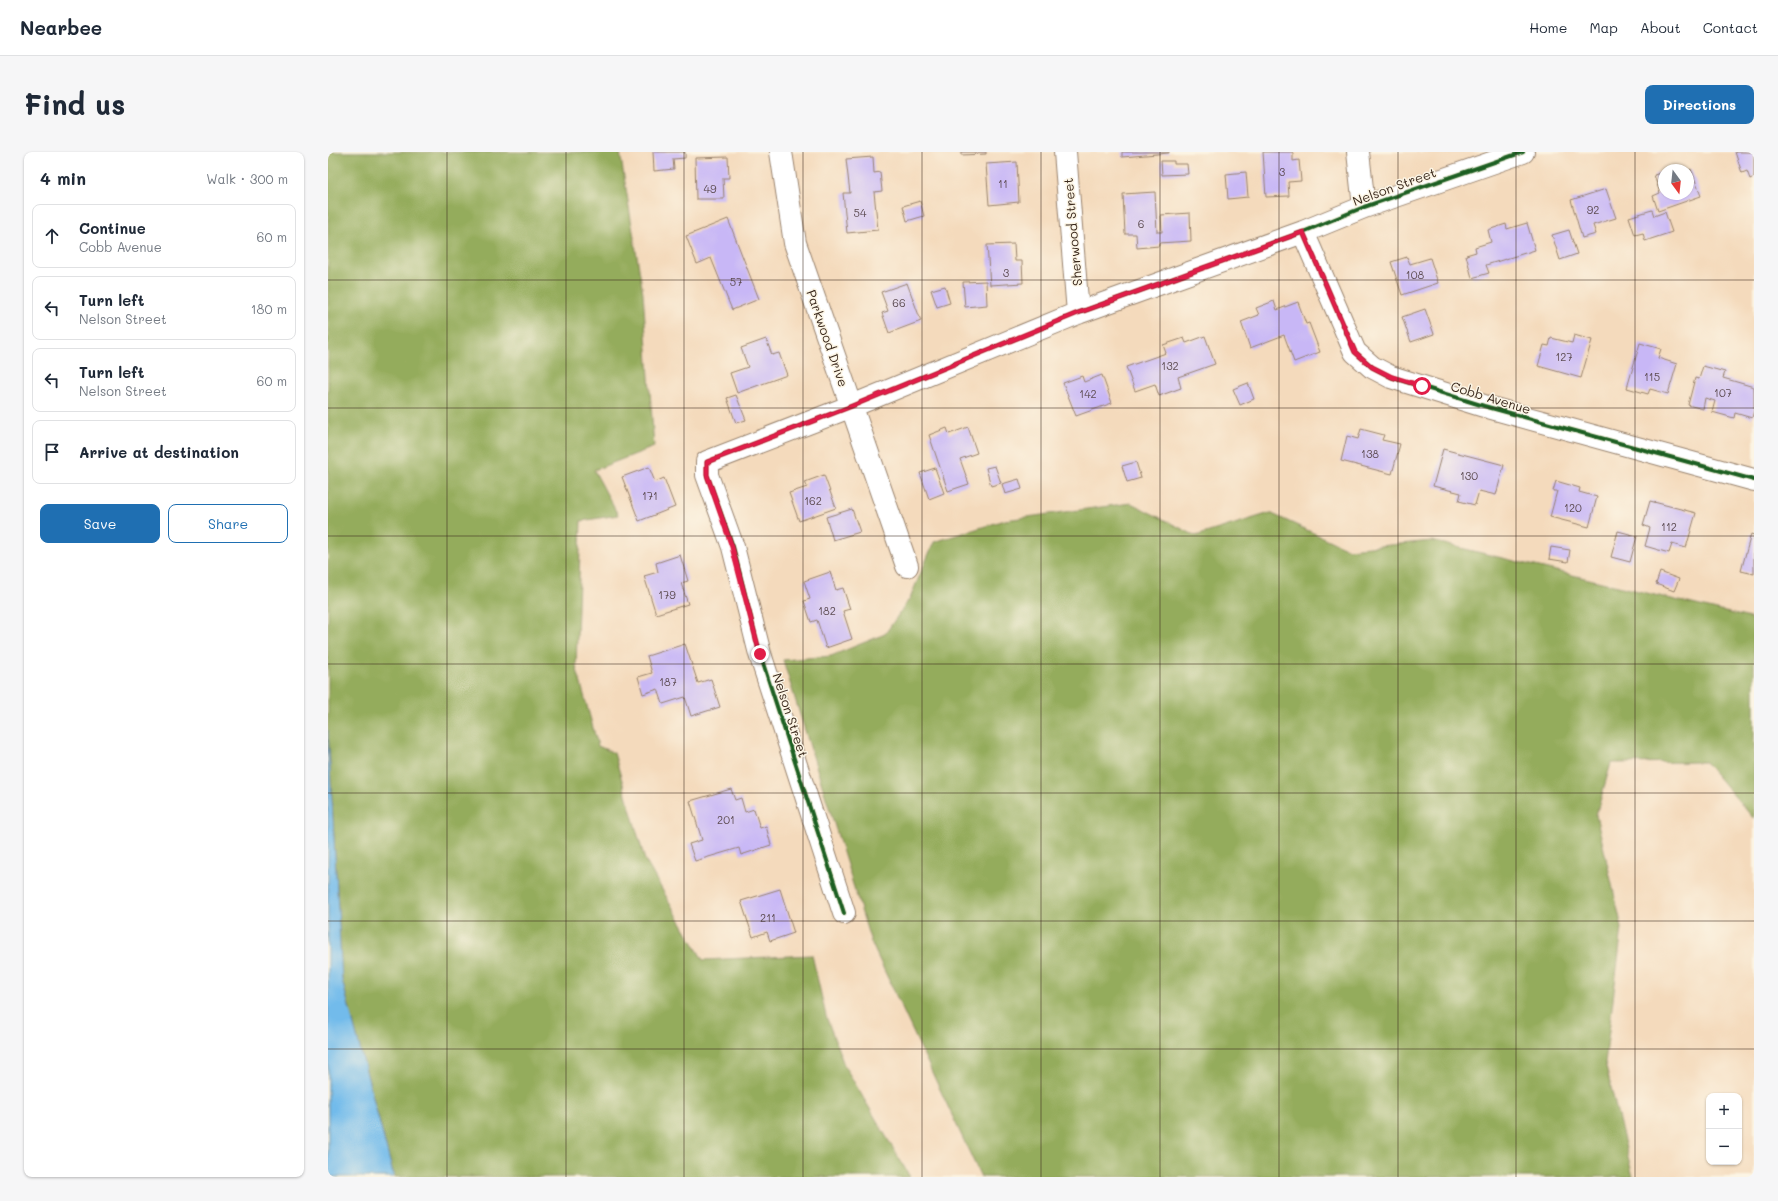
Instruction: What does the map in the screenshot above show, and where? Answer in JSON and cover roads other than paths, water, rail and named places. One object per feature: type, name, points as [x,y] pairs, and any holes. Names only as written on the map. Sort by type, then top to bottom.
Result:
[{"type":"street","name":"Parkwood Drive","points":[[781,152],[795,243],[906,566]]},
{"type":"street","name":"Sherwood Street","points":[[1065,152],[1078,313]]},
{"type":"street","points":[[1358,152],[1364,207]]},
{"type":"street","name":"Nelson Street","points":[[844,913],[760,654],[732,547],[707,475],[707,462],[852,406],[1078,313],[1303,232],[1364,207],[1523,152]]},
{"type":"street","name":"Cobb Avenue","points":[[1303,232],[1355,352],[1372,367],[1392,377],[1484,406],[1754,480]]},
{"type":"water","points":[[328,730],[342,980],[394,1177],[328,1177]]}]
